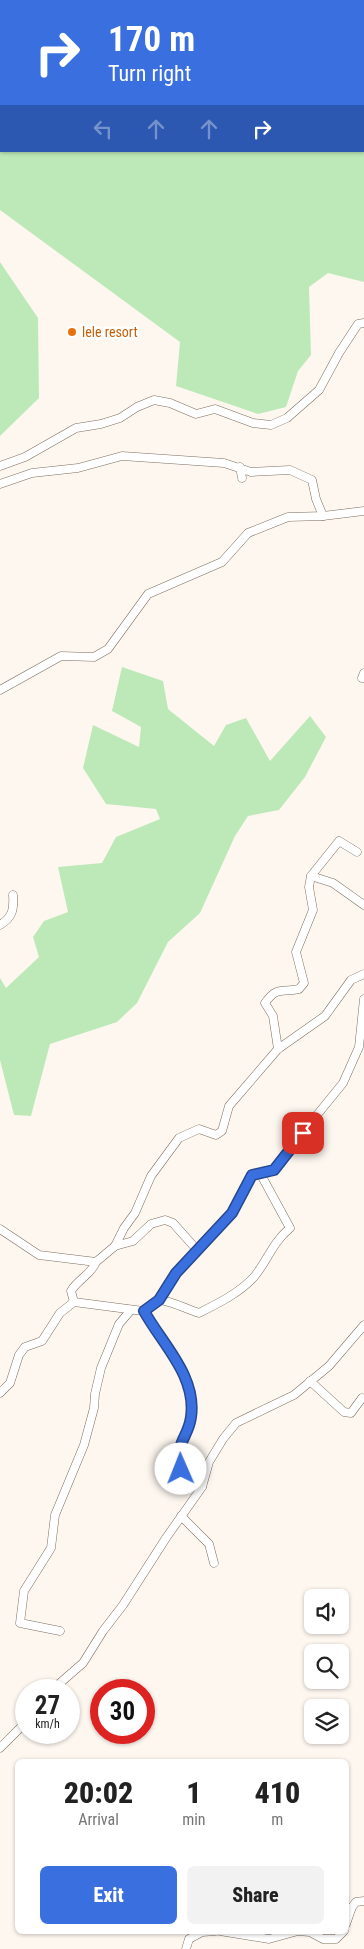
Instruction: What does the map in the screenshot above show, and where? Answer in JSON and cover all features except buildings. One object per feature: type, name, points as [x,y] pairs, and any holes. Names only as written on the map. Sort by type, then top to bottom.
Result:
[{"type":"street","points":[[0,466],[25,457],[76,428],[101,424],[120,418],[154,400],[170,403],[196,414],[215,409],[253,423],[271,425],[288,418],[319,390],[358,324],[364,323]]},
{"type":"street","points":[[0,484],[32,473],[78,468],[122,456],[181,459],[240,467],[250,472],[290,470],[312,480],[316,499],[324,516]]},
{"type":"street","points":[[240,467],[242,478]]},
{"type":"street","points":[[0,690],[61,656],[94,657],[108,649],[148,594],[222,562],[248,533],[288,517],[324,516],[364,511]]},
{"type":"street","points":[[364,672],[362,678],[364,678]]},
{"type":"street","points":[[278,1050],[273,1016],[265,1003],[272,993],[281,990],[299,990],[304,983],[296,952],[313,910],[309,887],[311,876],[339,842],[357,852]]},
{"type":"street","points":[[311,876],[333,883],[364,905]]},
{"type":"street","points":[[0,925],[9,919],[14,909],[13,895]]},
{"type":"street","points":[[74,1302],[71,1291],[75,1284],[94,1269],[96,1262],[115,1246],[124,1228],[136,1213],[151,1176],[180,1138],[199,1129],[216,1135],[222,1131],[229,1106],[278,1050],[325,1016],[351,980],[364,974]]},
{"type":"street","points":[[0,1393],[10,1383],[19,1355],[25,1347],[42,1341],[60,1313],[74,1302],[144,1311],[159,1300],[176,1273],[232,1213],[252,1175],[274,1170],[282,1163],[295,1142],[343,1083],[359,1047],[364,999]]},
{"type":"street","points":[[159,1300],[167,1301],[199,1313],[230,1296],[253,1277],[273,1245],[290,1228],[260,1173]]},
{"type":"street","points":[[115,1246],[133,1241],[152,1224],[165,1220],[173,1223],[198,1251]]},
{"type":"street","points":[[0,1230],[40,1254],[96,1262]]},
{"type":"street","points":[[60,1631],[20,1623],[24,1591],[51,1548],[55,1515],[84,1445],[94,1408],[101,1368],[119,1324],[131,1310]]},
{"type":"street","points":[[144,1311],[160,1339],[170,1350],[190,1388],[191,1419],[181,1441],[178,1456],[181,1469],[195,1474],[202,1487]]},
{"type":"street","points":[[65,1679],[83,1663],[202,1487],[209,1462],[223,1439],[236,1423],[294,1395],[329,1366],[364,1325]]},
{"type":"street","points":[[310,1381],[344,1412],[351,1412],[362,1398]]},
{"type":"street","points":[[181,1516],[209,1544],[214,1564]]},
{"type":"street","points":[[0,1748],[15,1733]]},
{"type":"street","points":[[349,1916],[356,1902],[364,1901]]},
{"type":"street","points":[[186,1949],[189,1939],[198,1934]]},
{"type":"street","points":[[238,1934],[269,1939],[290,1934]]},
{"type":"street","points":[[314,1934],[323,1939],[336,1939],[341,1934]]},
{"type":"green space","points":[[0,152],[364,152],[364,282],[328,273],[309,287],[311,355],[298,371],[286,407],[258,414],[176,386],[180,342],[0,210]]},
{"type":"green space","points":[[0,262],[38,318],[39,398],[0,436]]},
{"type":"green space","points":[[122,667],[163,681],[168,709],[214,746],[226,725],[246,718],[270,761],[310,716],[326,737],[305,777],[279,810],[248,816],[235,836],[200,913],[168,942],[137,1003],[117,1022],[50,1044],[31,1116],[14,1115],[0,1060],[0,978],[6,988],[39,957],[33,937],[44,921],[68,912],[58,867],[102,863],[116,837],[160,819],[156,809],[106,804],[83,768],[93,725],[139,747],[141,727],[112,711]]},
{"type":"place","name":"lele resort","points":[[72,332]]},
{"type":"route","points":[[181,1469],[178,1456],[181,1441],[191,1419],[192,1401],[190,1388],[170,1350],[160,1339],[144,1311],[159,1300],[176,1273],[232,1213],[252,1175],[274,1170],[282,1163],[303,1133]]}]
